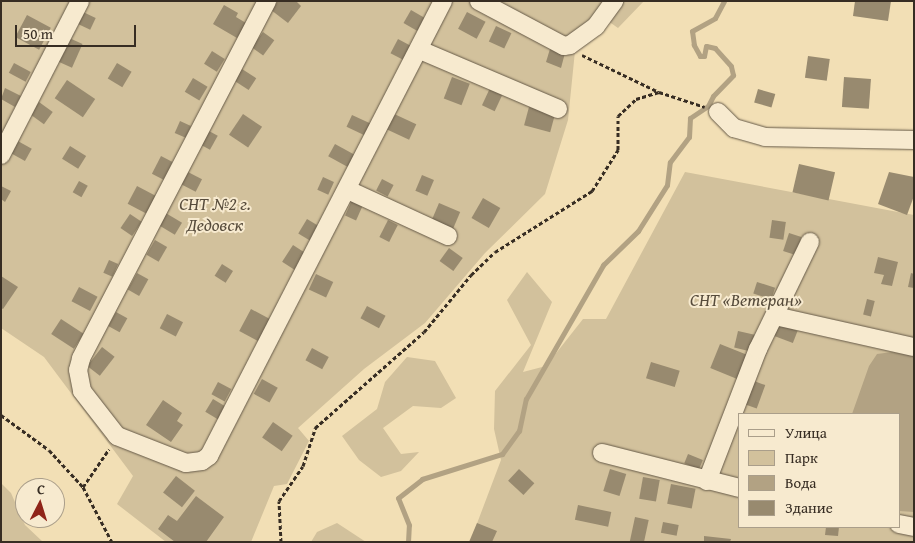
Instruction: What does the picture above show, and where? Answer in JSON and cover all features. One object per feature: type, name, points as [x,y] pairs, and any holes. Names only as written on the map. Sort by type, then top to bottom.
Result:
[{"type":"street","points":[[1,155],[80,1]]},
{"type":"street","points":[[267,1],[80,359],[78,381],[82,391],[118,436],[186,463],[202,462],[210,456],[420,50],[442,1]]},
{"type":"street","points":[[479,1],[564,46],[570,45],[596,26],[623,2]]},
{"type":"street","points":[[420,50],[558,109]]},
{"type":"street","points":[[718,112],[734,128],[765,137],[914,140]]},
{"type":"street","points":[[348,190],[448,236]]},
{"type":"street","points":[[707,481],[758,349],[810,242]]},
{"type":"street","points":[[775,316],[914,347]]},
{"type":"street","points":[[602,453],[738,488]]},
{"type":"street","points":[[900,524],[914,527]]},
{"type":"path","points":[[570,45],[574,51],[659,92],[685,98]]},
{"type":"path","points":[[282,542],[279,501],[303,466],[315,428],[424,332],[471,274],[495,252],[592,191],[618,150],[618,116],[636,98],[659,92]]},
{"type":"path","points":[[1,415],[49,450],[83,487],[112,542]]},
{"type":"path","points":[[83,487],[118,436]]},
{"type":"green space","name":"СНТ №2 г. Дедовск","points":[[1,1],[644,1],[618,28],[608,21],[575,51],[568,120],[545,194],[485,253],[425,323],[364,369],[298,428],[309,441],[287,484],[274,486],[251,542],[166,542],[117,504],[133,476],[44,357],[1,328]]},
{"type":"green space","name":"СНТ «Ветеран»","points":[[685,172],[914,215],[914,542],[470,542],[501,460],[494,429],[495,391],[531,345],[507,300],[527,272],[552,302],[523,372],[546,366],[583,319],[606,319]]},
{"type":"green space","points":[[407,357],[435,361],[456,398],[441,408],[413,406],[383,428],[401,454],[419,452],[401,471],[381,477],[359,460],[342,436],[377,409],[385,382]]},
{"type":"green space","points":[[1,483],[11,493],[15,502],[15,528],[28,528],[43,542],[1,542]]},
{"type":"green space","points":[[337,523],[366,542],[311,542],[317,532]]},
{"type":"water","points":[[892,352],[914,356],[914,512],[900,511],[900,413],[852,413],[869,366],[877,354]]},
{"type":"building","points":[[278,1],[296,1],[301,6],[288,23],[271,10]]},
{"type":"building","points":[[855,1],[891,1],[888,21],[853,16]]},
{"type":"building","points":[[224,5],[238,13],[236,17],[246,23],[237,38],[213,24]]},
{"type":"building","points":[[411,10],[425,18],[417,31],[404,23]]},
{"type":"building","points":[[83,12],[96,18],[90,30],[78,24]]},
{"type":"building","points":[[467,12],[486,22],[477,39],[458,29]]},
{"type":"building","points":[[27,15],[51,28],[39,50],[15,37]]},
{"type":"building","points":[[496,26],[511,33],[504,49],[489,41]]},
{"type":"building","points":[[263,32],[274,40],[263,56],[252,47]]},
{"type":"building","points":[[67,37],[83,44],[72,68],[56,61]]},
{"type":"building","points":[[398,39],[413,47],[405,61],[390,53]]},
{"type":"building","points":[[550,49],[565,53],[561,68],[546,62]]},
{"type":"building","points":[[212,51],[225,59],[217,72],[204,64]]},
{"type":"building","points":[[808,56],[830,59],[827,81],[805,78]]},
{"type":"building","points":[[14,63],[31,72],[26,82],[9,73]]},
{"type":"building","points":[[117,63],[132,72],[122,87],[108,78]]},
{"type":"building","points":[[242,69],[256,78],[249,90],[234,81]]},
{"type":"building","points":[[452,77],[470,84],[461,105],[444,98]]},
{"type":"building","points":[[844,77],[871,79],[869,109],[842,107]]},
{"type":"building","points":[[193,78],[208,87],[199,100],[185,92]]},
{"type":"building","points":[[67,80],[95,99],[83,117],[55,98]]},
{"type":"building","points":[[5,88],[21,96],[15,107],[1,99]]},
{"type":"building","points":[[490,88],[503,94],[495,111],[482,105]]},
{"type":"building","points":[[758,89],[775,94],[771,107],[754,102]]},
{"type":"building","points":[[39,102],[53,112],[44,124],[30,114]]},
{"type":"building","points":[[529,107],[555,114],[550,132],[524,125]]},
{"type":"building","points":[[390,112],[416,124],[409,140],[383,127]]},
{"type":"building","points":[[243,114],[262,127],[248,148],[229,135]]},
{"type":"building","points":[[352,115],[371,124],[366,136],[347,127]]},
{"type":"building","points":[[180,121],[191,126],[186,138],[175,133]]},
{"type":"building","points":[[209,131],[218,136],[210,150],[201,145]]},
{"type":"building","points":[[16,140],[32,149],[25,161],[9,152]]},
{"type":"building","points":[[335,144],[357,156],[350,168],[328,156]]},
{"type":"building","points":[[70,146],[86,156],[78,169],[62,159]]},
{"type":"building","points":[[161,156],[173,162],[164,180],[152,174]]},
{"type":"building","points":[[799,164],[835,172],[829,201],[792,192]]},
{"type":"building","points":[[186,171],[202,179],[196,192],[180,183]]},
{"type":"building","points":[[889,172],[914,177],[914,196],[907,215],[878,204]]},
{"type":"building","points":[[422,175],[434,180],[427,196],[415,191]]},
{"type":"building","points":[[323,177],[334,182],[328,195],[317,190]]},
{"type":"building","points":[[382,179],[394,185],[388,196],[376,191]]},
{"type":"building","points":[[79,181],[88,186],[81,197],[73,192]]},
{"type":"building","points":[[1,186],[11,191],[5,202],[1,199]]},
{"type":"building","points":[[137,186],[156,196],[146,214],[128,204]]},
{"type":"building","points":[[483,198],[500,208],[489,228],[472,218]]},
{"type":"building","points":[[352,200],[363,205],[356,220],[345,216]]},
{"type":"building","points":[[439,203],[460,212],[452,232],[430,223]]},
{"type":"building","points":[[164,212],[182,223],[175,235],[157,224]]},
{"type":"building","points":[[130,214],[142,222],[132,236],[120,228]]},
{"type":"building","points":[[307,219],[322,228],[313,242],[298,234]]},
{"type":"building","points":[[388,220],[398,225],[389,242],[379,237]]},
{"type":"building","points":[[772,220],[786,222],[783,240],[769,238]]},
{"type":"building","points":[[789,233],[801,237],[795,255],[783,251]]},
{"type":"building","points":[[155,240],[167,247],[159,262],[147,255]]},
{"type":"building","points":[[293,245],[307,254],[296,271],[282,262]]},
{"type":"building","points":[[449,248],[463,258],[453,271],[440,261]]},
{"type":"building","points":[[878,257],[898,262],[892,286],[881,284],[884,275],[874,273]]},
{"type":"building","points":[[109,260],[118,264],[112,277],[103,273]]},
{"type":"building","points":[[222,264],[233,271],[226,283],[215,276]]},
{"type":"building","points":[[137,273],[148,279],[139,296],[128,290]]},
{"type":"building","points":[[911,273],[914,274],[914,288],[908,287]]},
{"type":"building","points":[[316,274],[333,282],[326,297],[309,289]]},
{"type":"building","points":[[1,276],[18,287],[3,309],[1,308]]},
{"type":"building","points":[[757,282],[775,288],[771,299],[753,293]]},
{"type":"building","points":[[79,287],[98,297],[90,311],[71,301]]},
{"type":"building","points":[[867,299],[875,301],[871,316],[863,315]]},
{"type":"building","points":[[367,306],[386,316],[379,328],[360,318]]},
{"type":"building","points":[[251,309],[272,320],[260,342],[239,331]]},
{"type":"building","points":[[116,312],[127,318],[120,332],[108,326]]},
{"type":"building","points":[[167,314],[183,322],[176,336],[160,328]]},
{"type":"building","points":[[61,319],[84,334],[74,349],[51,334]]},
{"type":"building","points":[[777,323],[798,331],[793,343],[772,335]]},
{"type":"building","points":[[738,331],[755,335],[751,351],[734,348]]},
{"type":"building","points":[[720,344],[747,355],[737,379],[710,368]]},
{"type":"building","points":[[102,347],[115,357],[100,376],[87,366]]},
{"type":"building","points":[[312,348],[329,357],[322,369],[305,360]]},
{"type":"building","points":[[651,362],[680,371],[675,387],[646,378]]},
{"type":"building","points":[[262,379],[278,388],[270,403],[254,394]]},
{"type":"building","points":[[754,381],[765,385],[757,409],[745,404]]},
{"type":"building","points":[[218,382],[231,389],[225,401],[211,394]]},
{"type":"building","points":[[213,399],[228,408],[220,421],[205,412]]},
{"type":"building","points":[[163,400],[182,413],[177,421],[183,425],[171,442],[146,425]]},
{"type":"building","points":[[273,422],[293,436],[282,451],[262,438]]},
{"type":"building","points":[[688,454],[703,460],[699,469],[684,463]]},
{"type":"building","points":[[519,469],[534,483],[523,495],[508,481]]},
{"type":"building","points":[[610,469],[626,474],[620,496],[603,491]]},
{"type":"building","points":[[176,476],[195,491],[182,507],[163,493]]},
{"type":"building","points":[[643,477],[660,480],[656,502],[639,499]]},
{"type":"building","points":[[671,484],[696,489],[692,508],[667,504]]},
{"type":"building","points":[[196,496],[224,517],[206,542],[175,542],[158,529],[168,515],[177,521]]},
{"type":"building","points":[[578,505],[611,512],[608,527],[575,520]]},
{"type":"building","points":[[635,517],[649,520],[644,542],[630,541]]},
{"type":"building","points":[[663,522],[679,525],[677,536],[661,533]]},
{"type":"building","points":[[477,523],[497,531],[492,542],[469,542]]},
{"type":"building","points":[[826,528],[839,528],[838,536],[825,535]]},
{"type":"building","points":[[704,536],[731,539],[730,542],[704,542]]},
{"type":"waterway","points":[[408,542],[409,525],[398,498],[422,479],[502,454],[519,431],[526,399],[603,265],[638,231],[667,185],[670,162],[689,137],[690,118],[708,106],[713,96],[733,75],[731,66],[715,48],[706,46],[704,56],[700,56],[694,45],[692,31],[715,18],[724,1]]}]
